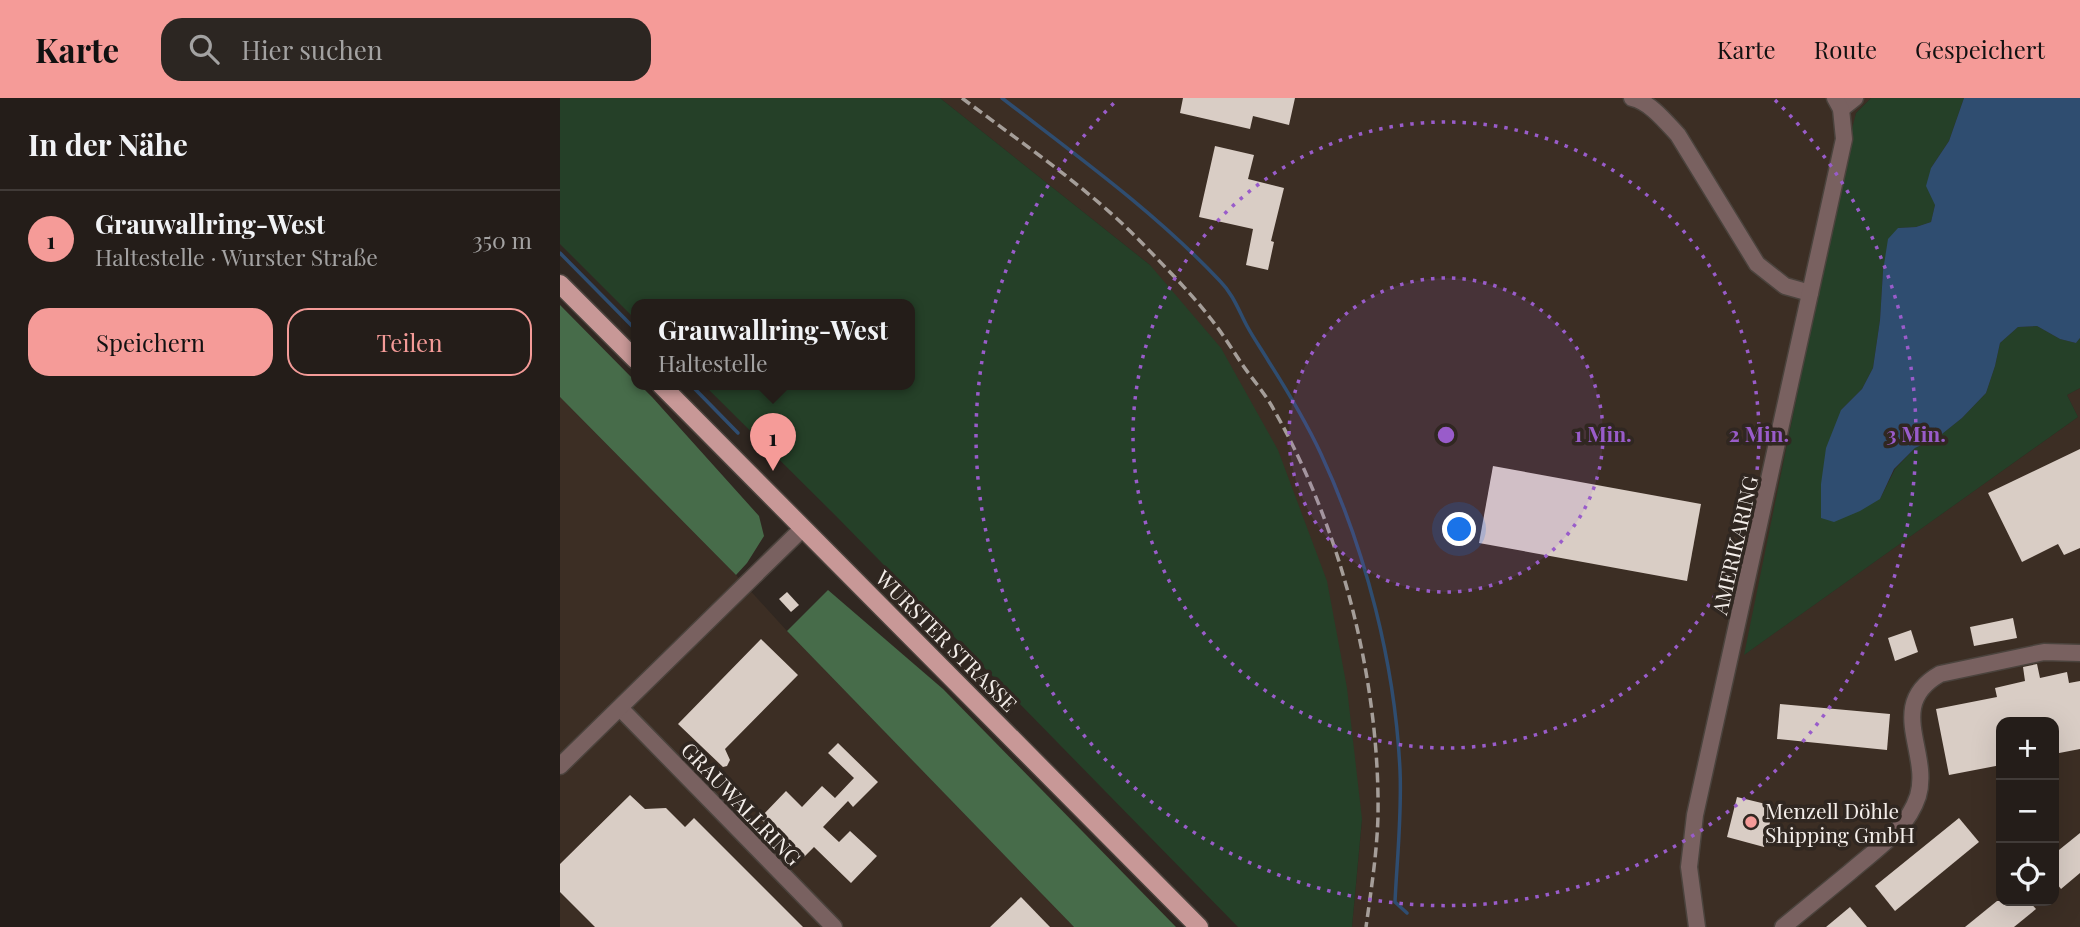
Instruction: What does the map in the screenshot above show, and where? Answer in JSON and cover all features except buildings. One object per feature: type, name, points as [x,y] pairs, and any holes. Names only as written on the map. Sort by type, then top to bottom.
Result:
[{"type":"main road","points":[[560,284],[631,355]]},
{"type":"main road","name":"WURSTER STRASSE","points":[[666,390],[1199,927]]},
{"type":"street","points":[[1632,98],[1638,99],[1660,116],[1678,135],[1757,264],[1785,286],[1810,293]]},
{"type":"street","name":"AMERIKARING","points":[[1697,927],[1689,867],[1695,815],[1844,139],[1838,103],[1855,98]]},
{"type":"street","points":[[560,766],[803,528]]},
{"type":"street","points":[[1783,927],[1891,837],[1911,812],[1920,784],[1914,741],[1913,704],[1928,680],[1940,674],[2044,652],[2080,653]]},
{"type":"street","name":"GRAUWALLRING","points":[[620,708],[834,927]]},
{"type":"shaded area","points":[[940,98],[1871,98],[1856,113],[1745,654],[2078,417],[2067,395],[2080,388],[2080,927],[1352,927],[1362,819],[1150,265]]},
{"type":"shaded area","points":[[560,397],[736,575],[1074,927],[560,927]]},
{"type":"green space","points":[[560,98],[940,98],[1150,265],[1221,348],[1278,450],[1327,581],[1347,688],[1362,819],[1352,927],[1238,927],[709,390],[915,390],[915,299],[631,299],[631,315],[560,244]]},
{"type":"green space","points":[[1871,98],[1964,98],[1949,141],[1931,168],[1935,205],[1931,222],[1916,227],[1898,228],[1883,271],[1873,368],[1862,389],[1841,410],[1880,499],[1895,469],[1915,448],[1937,438],[1962,418],[1986,393],[2000,343],[2018,327],[2037,326],[2060,339],[2076,343],[2080,338],[2080,388],[2067,395],[2078,417],[1744,655],[1849,141],[1856,113]]},
{"type":"green space","points":[[560,305],[631,377],[631,390],[645,390],[759,516],[764,536],[736,575],[560,397]]},
{"type":"green space","points":[[828,590],[943,689],[1176,927],[1074,927],[787,631]]},
{"type":"water","points":[[1964,98],[2080,98],[2080,338],[2076,343],[2060,339],[2037,326],[2018,327],[2000,343],[1986,393],[1962,418],[1937,438],[1915,448],[1894,469],[1880,499],[1834,522],[1821,518],[1821,484],[1826,448],[1841,410],[1862,389],[1873,368],[1888,239],[1898,228],[1916,227],[1931,222],[1935,205],[1926,186],[1931,168],[1949,141]]},
{"type":"waterway","points":[[1002,98],[1142,208],[1225,286],[1315,442],[1352,529],[1385,649],[1400,770],[1395,902],[1407,913]]},
{"type":"waterway","points":[[560,253],[631,325]]},
{"type":"waterway","points":[[696,390],[738,433]]},
{"type":"railway","points":[[962,98],[1101,205],[1178,281],[1215,325],[1267,399],[1298,456],[1337,555],[1364,659],[1372,712],[1378,816],[1366,927]]},
{"type":"place","name":"Grauwallring-West","points":[[773,471]]},
{"type":"place","name":"Menzell Döhle Shipping GmbH","points":[[1751,822]]}]
